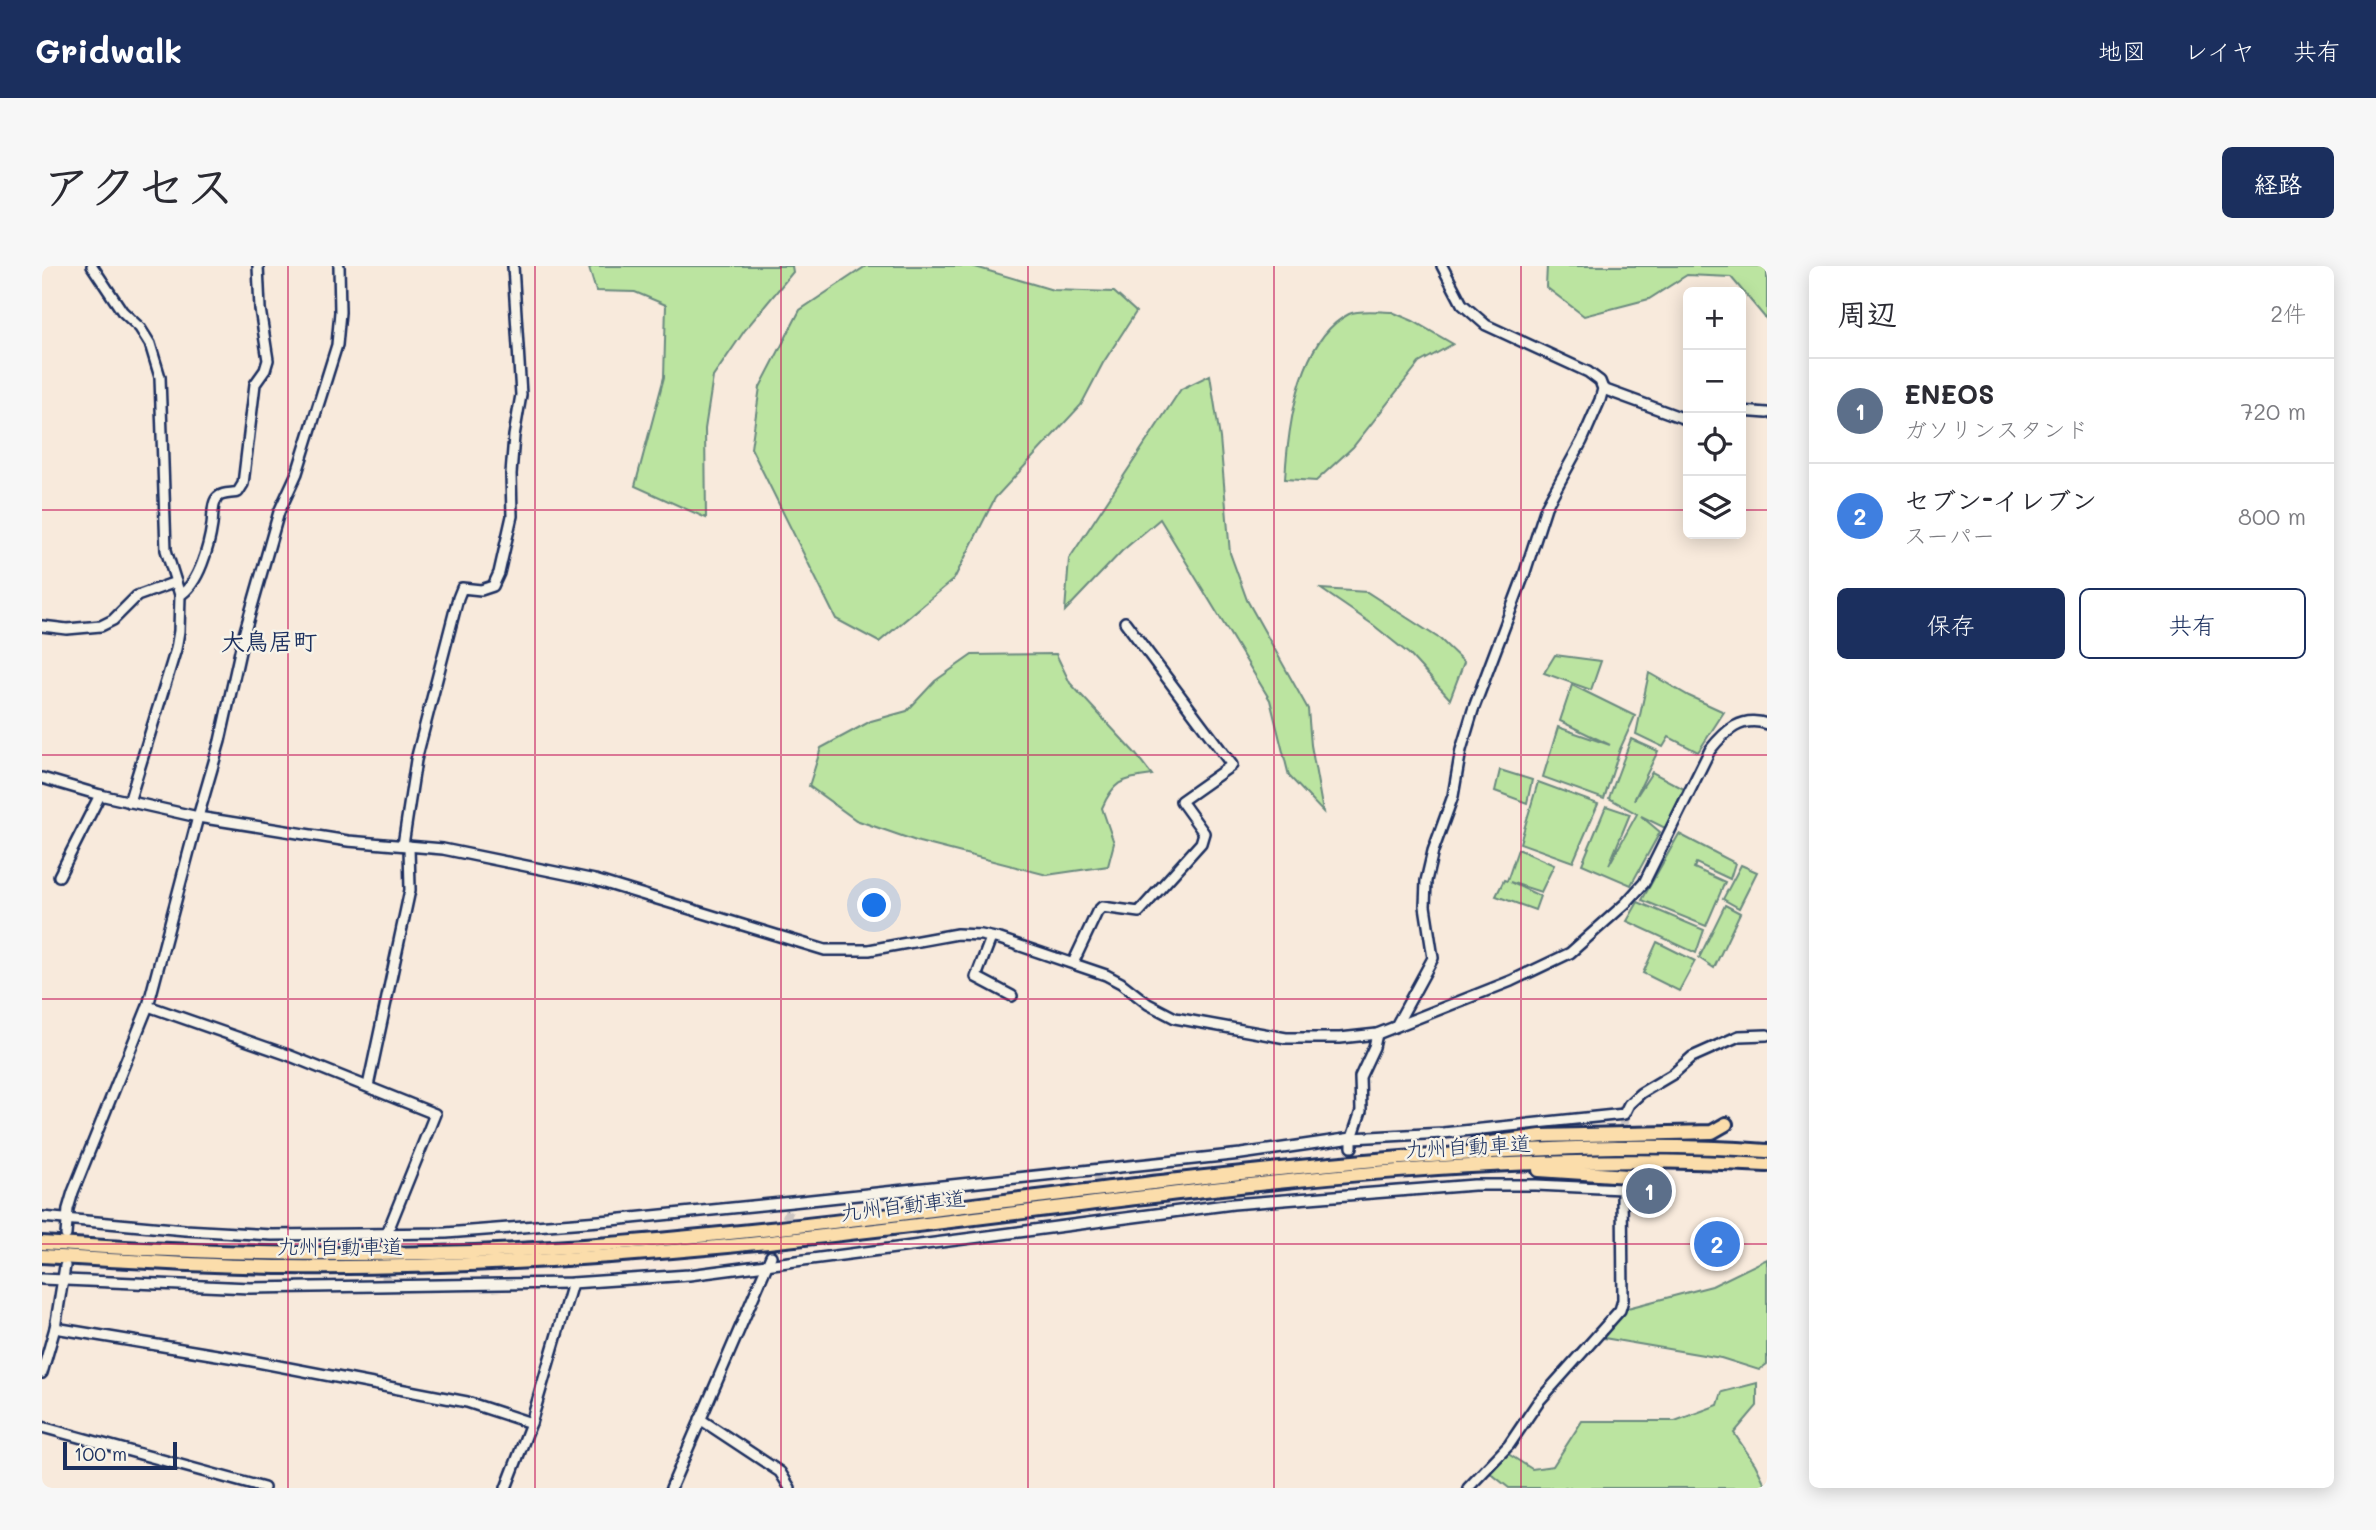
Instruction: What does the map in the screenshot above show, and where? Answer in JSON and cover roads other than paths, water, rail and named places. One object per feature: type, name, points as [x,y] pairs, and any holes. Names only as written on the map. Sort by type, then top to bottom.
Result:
[{"type":"highway","points":[[1315,1165],[1541,1136],[1712,1132],[1726,1124]]},
{"type":"highway","name":"九州自動車道","points":[[42,1243],[346,1254],[439,1253],[609,1244],[777,1228],[1099,1188],[1315,1165],[1526,1149],[1637,1147],[1767,1152]]},
{"type":"highway","name":"九州自動車道","points":[[42,1256],[283,1267],[555,1260],[745,1244],[1233,1186],[1405,1169],[1592,1161],[1767,1165]]},
{"type":"highway","points":[[1405,1169],[1560,1170],[1657,1178]]},
{"type":"street","points":[[92,266],[121,311],[140,328],[150,344],[160,377],[166,550],[180,595],[176,649],[129,802]]},
{"type":"street","points":[[180,595],[194,577],[206,553],[215,502],[222,495],[238,492],[243,484],[255,384],[265,370],[268,360],[258,266]]},
{"type":"street","points":[[66,1234],[66,1220],[73,1192],[148,1006],[220,741],[243,638],[279,512],[297,473],[337,345],[340,312],[339,266]]},
{"type":"street","points":[[368,1086],[410,890],[406,845],[421,737],[462,588],[481,590],[493,586],[499,573],[512,516],[510,474],[513,436],[521,394],[513,266]]},
{"type":"street","points":[[1396,1026],[1433,958],[1425,906],[1426,881],[1433,851],[1453,796],[1461,750],[1473,710],[1524,575],[1546,507],[1593,420],[1603,389],[1600,381],[1588,372],[1486,325],[1462,304],[1442,266]]},
{"type":"street","points":[[1603,389],[1683,418]]},
{"type":"street","points":[[1746,411],[1767,413]]},
{"type":"street","points":[[42,626],[67,629],[102,626],[113,620],[136,596],[176,582]]},
{"type":"street","points":[[1073,963],[1097,912],[1102,907],[1139,912],[1201,843],[1204,833],[1181,801],[1232,765],[1125,622]]},
{"type":"street","points":[[42,778],[100,795],[198,817],[348,841],[443,849],[595,880],[664,899],[805,946],[833,951],[869,950],[957,934],[991,938],[1106,975],[1148,1004],[1175,1017],[1286,1038],[1340,1038],[1377,1034],[1511,981],[1570,953],[1626,903],[1644,883],[1710,750],[1721,736],[1742,722],[1753,720],[1767,724]]},
{"type":"street","points":[[59,876],[100,795]]},
{"type":"street","points":[[991,938],[976,977],[1012,996]]},
{"type":"street","points":[[148,1006],[288,1055],[435,1115],[387,1236]]},
{"type":"street","points":[[1352,1142],[1361,1111],[1360,1077],[1377,1034]]},
{"type":"street","points":[[42,1217],[272,1235],[387,1236],[791,1207],[1098,1173],[1241,1154],[1624,1114],[1629,1104],[1641,1093],[1673,1074],[1692,1057],[1739,1036],[1767,1035]]},
{"type":"street","points":[[42,1279],[250,1288],[572,1283],[689,1275],[769,1260],[901,1248],[1104,1218],[1357,1191],[1475,1185],[1622,1189],[1623,1300],[1620,1310],[1538,1402],[1509,1444],[1468,1488]]},
{"type":"street","points":[[671,1488],[769,1260]]},
{"type":"street","points":[[42,1373],[55,1328],[65,1266]]},
{"type":"street","points":[[506,1488],[531,1423],[572,1283]]},
{"type":"street","points":[[55,1328],[247,1360],[467,1402],[531,1423]]},
{"type":"street","points":[[700,1419],[780,1472],[790,1488]]},
{"type":"street","points":[[42,1427],[264,1488]]},
{"type":"tunnel","points":[[1623,1140],[1624,1114]]},
{"type":"tunnel","points":[[1352,1147],[1356,1188]]},
{"type":"tunnel","points":[[1098,1176],[1103,1215]]},
{"type":"tunnel","points":[[771,1256],[789,1211]]},
{"type":"tunnel","points":[[386,1282],[387,1240]]},
{"type":"place","name":"ENEOS","points":[[1649,1191]]},
{"type":"place","name":"セブン-イレブン","points":[[1717,1244]]},
{"type":"district","name":"大鳥居町","points":[[269,642]]}]
